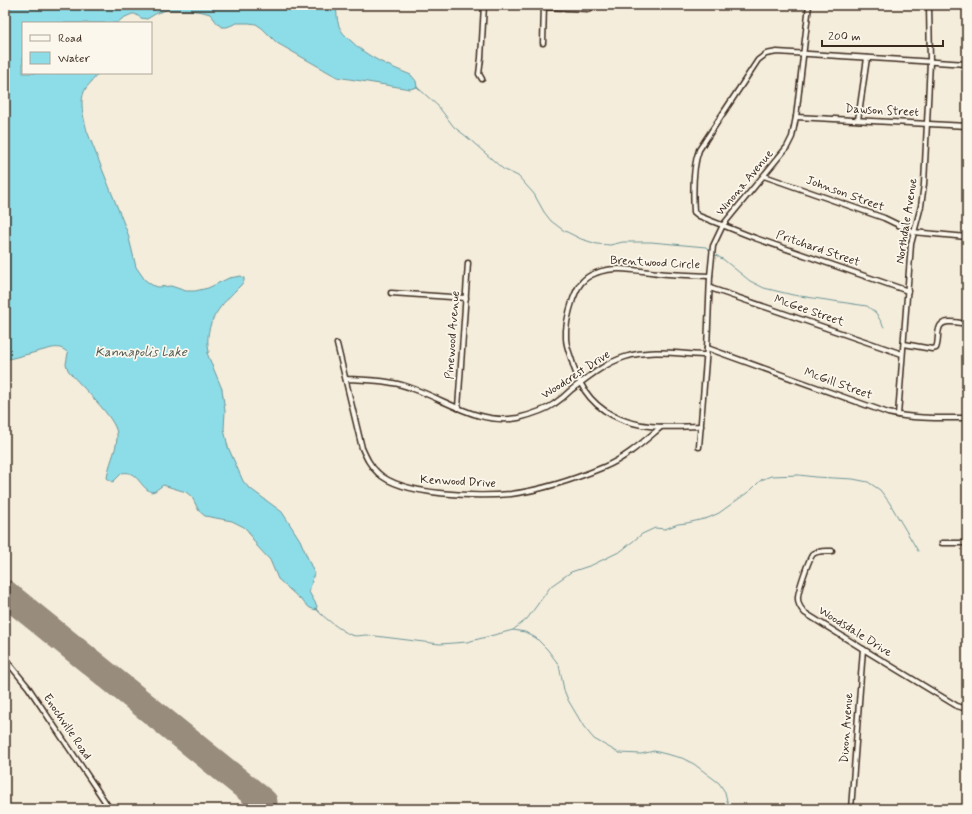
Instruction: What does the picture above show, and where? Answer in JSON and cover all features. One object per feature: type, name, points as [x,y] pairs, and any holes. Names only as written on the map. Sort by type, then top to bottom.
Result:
[{"type":"street","points":[[482,79],[479,74],[484,5]]},
{"type":"street","name":"Winona Avenue","points":[[699,447],[713,246],[723,225],[787,147],[792,137],[796,117],[809,5]]},
{"type":"street","name":"Northdale Avenue","points":[[898,415],[911,244],[923,196],[930,62],[929,5]]},
{"type":"street","points":[[543,43],[544,6],[589,8]]},
{"type":"street","name":"Pritchard Street","points":[[803,55],[777,52],[766,54],[758,60],[698,150],[696,157],[694,212],[716,224],[723,225],[755,238],[908,291]]},
{"type":"street","points":[[803,55],[967,64]]},
{"type":"street","points":[[858,120],[867,58]]},
{"type":"street","name":"Dawson Street","points":[[796,117],[967,126]]},
{"type":"street","name":"Johnson Street","points":[[764,176],[884,218],[913,232],[967,237]]},
{"type":"street","name":"Pinewood Avenue","points":[[458,408],[468,263]]},
{"type":"street","name":"Brentwood Circle","points":[[701,426],[661,427],[638,425],[626,422],[613,416],[598,405],[580,384],[568,350],[566,331],[571,305],[576,290],[584,279],[596,272],[609,269],[632,270],[660,274],[710,276]]},
{"type":"street","name":"McGee Street","points":[[710,288],[902,354]]},
{"type":"street","points":[[391,293],[466,298]]},
{"type":"street","points":[[904,344],[932,349],[936,348],[938,343],[938,329],[940,325],[944,322],[967,324]]},
{"type":"street","name":"Kenwood Drive","points":[[338,344],[362,448],[366,459],[379,474],[390,481],[412,489],[427,492],[484,495],[511,494],[557,484],[605,467],[639,446],[661,427]]},
{"type":"street","name":"McGill Street","points":[[707,348],[898,415],[967,418]]},
{"type":"street","name":"Woodcrest Drive","points":[[346,379],[393,383],[412,388],[478,416],[498,419],[517,418],[534,413],[554,404],[605,366],[624,357],[640,353],[706,355]]},
{"type":"street","points":[[942,543],[967,543]]},
{"type":"street","name":"Woodsdale Drive","points":[[832,551],[817,552],[812,556],[799,592],[798,603],[800,608],[805,613],[957,706],[967,709]]},
{"type":"street","name":"Dixon Avenue","points":[[851,809],[863,649]]},
{"type":"street","name":"Enochville Road","points":[[5,659],[28,687],[110,809]]},
{"type":"water","name":"Kannapolis Lake","points":[[5,5],[335,5],[340,28],[350,40],[371,57],[411,75],[416,81],[417,87],[410,89],[337,77],[277,43],[256,24],[237,23],[227,27],[222,27],[210,14],[203,12],[189,10],[166,10],[147,19],[132,14],[118,22],[22,22],[22,74],[97,74],[86,88],[82,98],[84,121],[128,234],[136,267],[145,280],[158,287],[171,286],[186,291],[195,291],[208,288],[229,278],[241,276],[244,278],[244,281],[221,307],[211,323],[208,341],[209,352],[207,353],[222,389],[225,411],[224,429],[228,447],[243,481],[248,487],[282,512],[300,540],[314,573],[309,592],[317,606],[316,610],[310,608],[278,579],[270,560],[257,546],[244,527],[232,521],[205,516],[199,511],[192,497],[186,492],[163,485],[151,492],[135,476],[127,473],[122,473],[112,482],[107,478],[117,439],[115,427],[104,410],[68,370],[66,364],[68,353],[66,351],[61,348],[52,348],[5,360]]},
{"type":"waterway","points":[[417,87],[438,106],[454,127],[503,169],[518,176],[534,194],[551,221],[563,230],[581,239],[597,244],[610,245],[623,242],[651,242],[706,247],[710,251]]},
{"type":"waterway","points":[[714,254],[724,260],[750,281],[764,288],[793,295],[867,306],[876,313],[884,327]]},
{"type":"waterway","points":[[513,630],[527,619],[551,586],[571,572],[592,565],[621,551],[642,534],[655,528],[665,529],[678,524],[708,518],[719,513],[751,490],[761,480],[771,476],[799,475],[853,479],[868,482],[880,490],[889,502],[918,551]]},
{"type":"waterway","points":[[315,608],[337,627],[355,636],[367,635],[440,644],[467,642],[513,630],[525,632],[536,638],[547,649],[559,665],[564,690],[568,700],[584,727],[594,739],[619,753],[641,754],[654,751],[682,758],[694,764],[719,783],[725,792],[731,809]]},
{"type":"runway","points":[[5,593],[264,802]]}]
